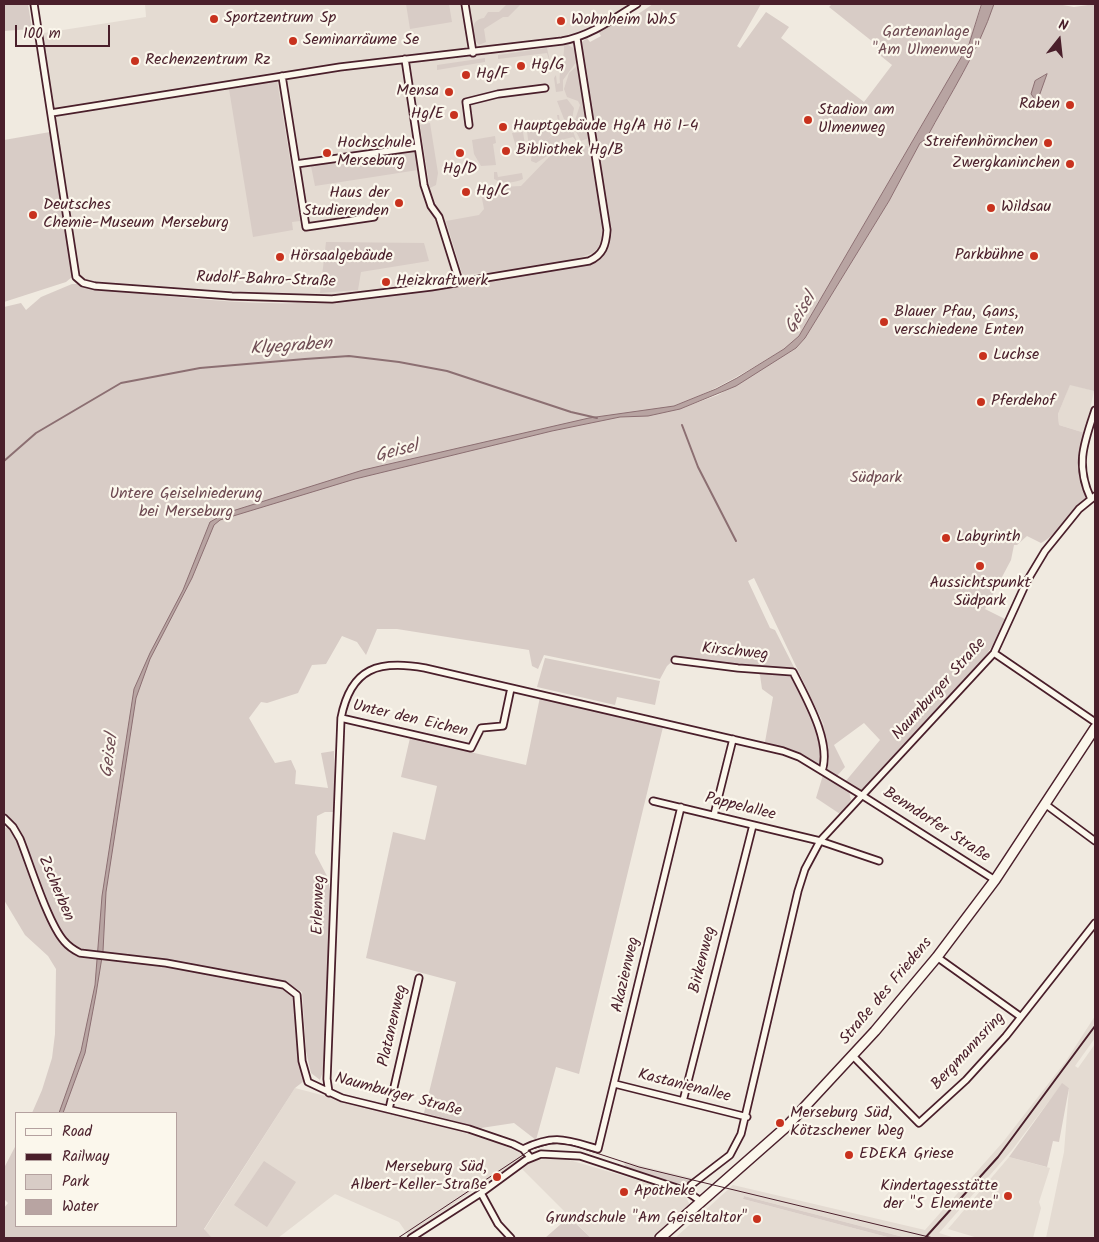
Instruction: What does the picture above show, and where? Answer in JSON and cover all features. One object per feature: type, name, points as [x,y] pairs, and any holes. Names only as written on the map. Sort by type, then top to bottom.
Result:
[{"type":"street","name":"Rudolf-Bahro-Straße","points":[[34,4],[76,277],[83,283],[232,296],[332,299],[460,281],[598,258],[603,251],[608,230],[577,38]]},
{"type":"street","points":[[465,4],[473,53]]},
{"type":"street","points":[[51,113],[282,76],[405,59],[473,53],[577,38],[637,4]]},
{"type":"street","points":[[405,59],[423,180],[431,206],[439,217],[460,281]]},
{"type":"street","points":[[282,76],[306,226],[374,217]]},
{"type":"street","points":[[469,125],[466,102],[498,94],[545,88]]},
{"type":"street","points":[[296,164],[418,147]]},
{"type":"street","points":[[1093,497],[1083,474],[1081,455],[1095,410]]},
{"type":"street","name":"Naumburger Straße","points":[[687,1192],[691,1185],[730,1154],[742,1134],[798,891],[805,869],[820,841],[994,653],[1027,582],[1045,551],[1079,509],[1093,497]]},
{"type":"street","points":[[994,653],[1095,722]]},
{"type":"street","name":"Kirschweg","points":[[675,660],[738,668],[793,672],[810,706],[823,742],[824,758],[822,771]]},
{"type":"street","name":"Unter den Eichen","points":[[510,688],[503,726],[481,728],[471,748],[341,718],[344,702],[359,678],[372,669],[392,663],[425,668],[783,751],[822,771],[863,796]]},
{"type":"street","name":"Erlenweg","points":[[329,1092],[327,1079],[341,718]]},
{"type":"street","name":"Straße des Friedens","points":[[660,1238],[786,1127],[853,1056],[938,956],[995,880],[1095,728]]},
{"type":"street","points":[[714,815],[733,739]]},
{"type":"street","name":"Benndorfer Straße","points":[[863,796],[995,880]]},
{"type":"street","name":"Pappelallee","points":[[652,801],[820,841]]},
{"type":"street","points":[[1045,804],[1095,841]]},
{"type":"street","name":"Akazienweg","points":[[523,1149],[542,1141],[558,1138],[598,1149],[681,807]]},
{"type":"street","name":"Zscherben","points":[[4,818],[13,827],[20,839],[55,926],[63,941],[80,953],[108,956]]},
{"type":"street","name":"Birkenweg","points":[[683,1101],[753,825]]},
{"type":"street","points":[[820,841],[879,861]]},
{"type":"street","name":"Bergmannsring","points":[[853,1056],[919,1124],[966,1080],[1021,1017],[1095,923]]},
{"type":"street","name":"Naumburger Straße","points":[[108,956],[225,973],[284,985],[292,989],[297,995],[299,1003],[299,1029],[304,1072],[308,1082],[342,1098],[470,1129],[523,1149],[530,1157]]},
{"type":"street","points":[[938,956],[1021,1017]]},
{"type":"street","name":"Platanenweg","points":[[389,1109],[419,978]]},
{"type":"street","name":"Kastanienallee","points":[[615,1084],[747,1116]]},
{"type":"street","points":[[411,1238],[481,1193],[530,1157],[553,1153],[580,1156],[687,1192],[702,1202]]},
{"type":"street","points":[[481,1193],[498,1224],[511,1238]]},
{"type":"shaded area","name":"Hochschule Merseburg","points":[[145,4],[635,4],[580,40],[610,232],[606,251],[592,263],[374,298],[297,303],[228,301],[95,288],[75,278],[37,34],[146,17]]},
{"type":"shaded area","points":[[1070,384],[1094,391],[1085,433],[1059,425],[1058,414]]},
{"type":"shaded area","points":[[1095,1016],[1095,1038],[1075,1066],[1078,1068],[1095,1044],[1095,1238],[1046,1238],[1064,1152],[1069,1088],[1062,1084],[1012,1150],[939,1233],[955,1238],[907,1238],[744,1196],[743,1199],[891,1238],[675,1238],[733,1185],[925,1230],[1003,1142],[1066,1061]]},
{"type":"shaded area","points":[[295,1088],[492,1140],[520,1153],[522,1158],[408,1235],[399,1222],[335,1194],[278,1238],[212,1238],[204,1230]]},
{"type":"shaded area","points":[[559,1157],[685,1194],[690,1206],[653,1238],[591,1238],[522,1169],[532,1161]]},
{"type":"shaded area","name":"Kindertagesstätte der \"5 Elemente\"","points":[[1009,1157],[1050,1168],[1039,1202],[1041,1208],[1033,1238],[978,1238],[948,1229]]},
{"type":"shaded area","points":[[625,1161],[697,1179],[693,1181],[643,1169],[624,1164]]},
{"type":"green space","points":[[4,4],[28,4],[32,29],[4,31]]},
{"type":"green space","points":[[406,4],[449,4],[452,22],[410,29]]},
{"type":"green space","points":[[507,4],[521,4],[508,17],[503,17],[484,29],[486,42],[479,45],[473,33],[476,22],[484,18],[488,12],[499,12]]},
{"type":"green space","points":[[653,4],[761,4],[737,46],[740,48],[766,12],[789,27],[781,38],[864,102],[892,65],[876,52],[878,46],[829,7],[832,4],[982,4],[969,44],[799,336],[784,349],[734,378],[676,405],[676,410],[718,395],[796,348],[805,338],[889,201],[920,143],[926,139],[972,56],[994,4],[1057,4],[1074,7],[1095,4],[1095,387],[1094,391],[1070,385],[1058,414],[1059,425],[1085,433],[1078,463],[1086,500],[1059,529],[1041,543],[1027,536],[1017,545],[1014,545],[1011,560],[985,609],[1005,619],[995,642],[980,664],[861,790],[845,782],[880,740],[864,723],[834,745],[845,767],[837,776],[793,750],[765,742],[773,697],[762,689],[760,675],[754,669],[712,665],[678,656],[667,666],[660,679],[544,655],[538,669],[532,666],[529,650],[397,629],[377,629],[366,655],[357,642],[342,636],[326,664],[312,665],[298,693],[267,703],[261,702],[249,718],[275,763],[291,760],[296,771],[295,784],[328,788],[321,753],[334,751],[335,812],[325,812],[317,816],[315,853],[328,878],[331,897],[326,1028],[323,1069],[320,1080],[311,1073],[306,1051],[302,992],[294,987],[291,992],[296,1008],[299,1059],[304,1081],[295,1088],[204,1229],[212,1238],[4,1238],[4,1208],[8,1203],[4,1201],[4,1168],[15,1147],[15,1227],[178,1227],[178,1112],[32,1112],[52,1058],[55,1034],[56,969],[48,956],[25,935],[4,900],[4,828],[14,826],[4,815],[4,307],[21,303],[26,310],[41,297],[72,284],[222,301],[299,303],[336,301],[446,288],[592,263],[606,251],[610,232],[585,74],[582,42],[587,38],[590,42],[601,36],[598,31],[625,15],[629,20]],"holes":[[[754,578],[824,726],[775,630],[770,628],[748,581]]]},
{"type":"green space","points":[[564,45],[575,49],[577,61],[563,80],[563,91],[556,92],[554,78],[556,75],[557,84],[560,83]]},
{"type":"green space","points":[[547,48],[552,70],[547,53],[498,59],[498,55]]},
{"type":"green space","points":[[485,58],[485,62],[437,70],[437,65]]},
{"type":"green space","points":[[577,66],[589,138],[581,141],[573,126],[580,105],[578,101],[567,97],[564,89],[569,73]]},
{"type":"green space","points":[[277,81],[300,221],[292,222],[293,230],[253,237],[229,89]]},
{"type":"green space","points":[[567,99],[574,108],[571,126],[577,142],[573,137],[561,140],[561,147],[536,163],[531,161],[532,150],[562,129],[564,119],[557,101]]},
{"type":"green space","points":[[557,115],[559,115],[559,121],[555,132],[541,143],[529,147],[527,131],[540,129],[540,124],[558,121]]},
{"type":"green space","points":[[430,123],[438,173],[436,185],[430,188],[420,125]]},
{"type":"green space","name":"Deutsches Chemie-Museum Merseburg","points":[[50,132],[72,277],[66,282],[4,302],[4,140]]},
{"type":"green space","points":[[523,132],[525,145],[519,158],[512,133]]},
{"type":"green space","points":[[495,136],[496,143],[493,144],[496,165],[481,166],[474,154],[472,140]]},
{"type":"green space","points":[[587,146],[590,148],[606,223],[602,225],[602,239],[596,250],[588,255],[555,263],[465,275],[462,273],[446,221],[479,215],[484,209],[480,188],[521,186],[550,156],[560,151]]},
{"type":"green space","points":[[414,149],[418,170],[315,186],[311,166]]},
{"type":"green space","points":[[494,172],[497,172],[498,177],[522,173],[523,179],[501,182],[494,179]]},
{"type":"green space","points":[[326,242],[424,243],[429,261],[361,272],[358,290],[320,293]]},
{"type":"green space","points":[[545,658],[660,681],[655,705],[617,697],[615,705],[537,687]]},
{"type":"green space","points":[[540,697],[663,727],[579,1074],[556,1067],[536,1140],[514,1123],[481,1128],[424,1113],[456,982],[366,958],[393,832],[425,840],[437,786],[401,777],[410,738],[526,765]]},
{"type":"green space","points":[[823,775],[849,791],[851,800],[840,814],[816,798]]},
{"type":"green space","points":[[1062,1083],[1069,1088],[1059,1142],[1053,1141],[1047,1167],[1009,1157]]},
{"type":"green space","points":[[264,1161],[296,1182],[267,1227],[234,1205]]},
{"type":"green space","points":[[624,1164],[693,1181],[678,1184],[626,1167]]},
{"type":"green space","points":[[744,1196],[907,1238],[891,1238],[743,1199]]},
{"type":"green space","points":[[569,1217],[591,1238],[545,1238]]},
{"type":"water","points":[[982,4],[994,4],[980,39],[963,73],[926,139],[920,143],[889,201],[805,338],[796,348],[736,386],[680,409],[648,416],[620,417],[552,431],[355,479],[220,520],[214,525],[192,578],[150,659],[136,698],[106,892],[103,951],[96,994],[85,1053],[63,1112],[59,1112],[81,1051],[95,985],[102,896],[134,689],[150,653],[183,590],[210,522],[226,513],[363,470],[589,418],[674,406],[716,389],[784,349],[799,336],[969,44]]},
{"type":"water","points":[[1047,74],[1037,102],[1031,94],[1035,81]]},
{"type":"waterway","name":"Klyegraben","points":[[4,461],[36,433],[121,383],[200,368],[305,359],[349,356],[399,362],[447,371],[571,412],[597,418]]},
{"type":"waterway","points":[[682,425],[698,467],[736,541]]},
{"type":"tram line","points":[[398,1238],[532,1149],[553,1143],[572,1145],[639,1167],[933,1238]]},
{"type":"railway","points":[[925,1238],[998,1157],[1095,1026]]},
{"type":"place","name":"Sportzentrum Sp","points":[[214,19]]},
{"type":"place","name":"Wohnheim Wh5","points":[[561,21]]},
{"type":"place","name":"Seminarräume Se","points":[[293,41]]},
{"type":"place","name":"Rechenzentrum Rz","points":[[135,61]]},
{"type":"place","name":"Hg/G","points":[[521,66]]},
{"type":"place","name":"Hg/F","points":[[466,75]]},
{"type":"place","name":"Mensa","points":[[449,92]]},
{"type":"place","name":"Raben","points":[[1070,105]]},
{"type":"place","name":"Hg/E","points":[[454,115]]},
{"type":"place","name":"Stadion am Ulmenweg","points":[[808,120]]},
{"type":"place","name":"Hauptgebäude Hg/A Hö 1-4","points":[[503,127]]},
{"type":"place","name":"Streifenhörnchen","points":[[1048,143]]},
{"type":"place","name":"Bibliothek Hg/B","points":[[506,151]]},
{"type":"place","name":"Hochschule Merseburg","points":[[327,153]]},
{"type":"place","name":"Hg/D","points":[[460,153]]},
{"type":"place","name":"Zwergkaninchen","points":[[1070,164]]},
{"type":"place","name":"Hg/C","points":[[466,192]]},
{"type":"place","name":"Haus der Studierenden","points":[[399,203]]},
{"type":"place","name":"Wildsau","points":[[991,208]]},
{"type":"place","name":"Deutsches Chemie-Museum Merseburg","points":[[33,215]]},
{"type":"place","name":"Parkbühne","points":[[1034,256]]},
{"type":"place","name":"Hörsaalgebäude","points":[[280,257]]},
{"type":"place","name":"Heizkraftwerk","points":[[386,282]]},
{"type":"place","name":"Blauer Pfau, Gans, verschiedene Enten","points":[[884,322]]},
{"type":"place","name":"Luchse","points":[[983,356]]},
{"type":"place","name":"Pferdehof","points":[[981,402]]},
{"type":"place","name":"Labyrinth","points":[[946,538]]},
{"type":"place","name":"Aussichtspunkt Südpark","points":[[980,566]]},
{"type":"place","name":"Merseburg Süd, Kötzschener Weg","points":[[780,1123]]},
{"type":"place","name":"EDEKA Griese","points":[[849,1155]]},
{"type":"place","name":"Merseburg Süd, Albert-Keller-Straße","points":[[497,1177]]},
{"type":"place","name":"Apotheke","points":[[624,1192]]},
{"type":"place","name":"Kindertagesstätte der \"5 Elemente\"","points":[[1008,1196]]},
{"type":"place","name":"Grundschule \"Am Geiseltaltor\"","points":[[757,1219]]},
{"type":"park label","name":"Gartenanlage \"Am Ulmenweg\"","points":[[926,42]]},
{"type":"park label","name":"Südpark","points":[[876,479]]},
{"type":"park label","name":"Untere Geiselniederung bei Merseburg","points":[[186,504]]},
{"type":"water label","name":"Geisel","points":[[802,314]]},
{"type":"water label","name":"Geisel","points":[[397,453]]},
{"type":"water label","name":"Geisel","points":[[111,756]]}]
